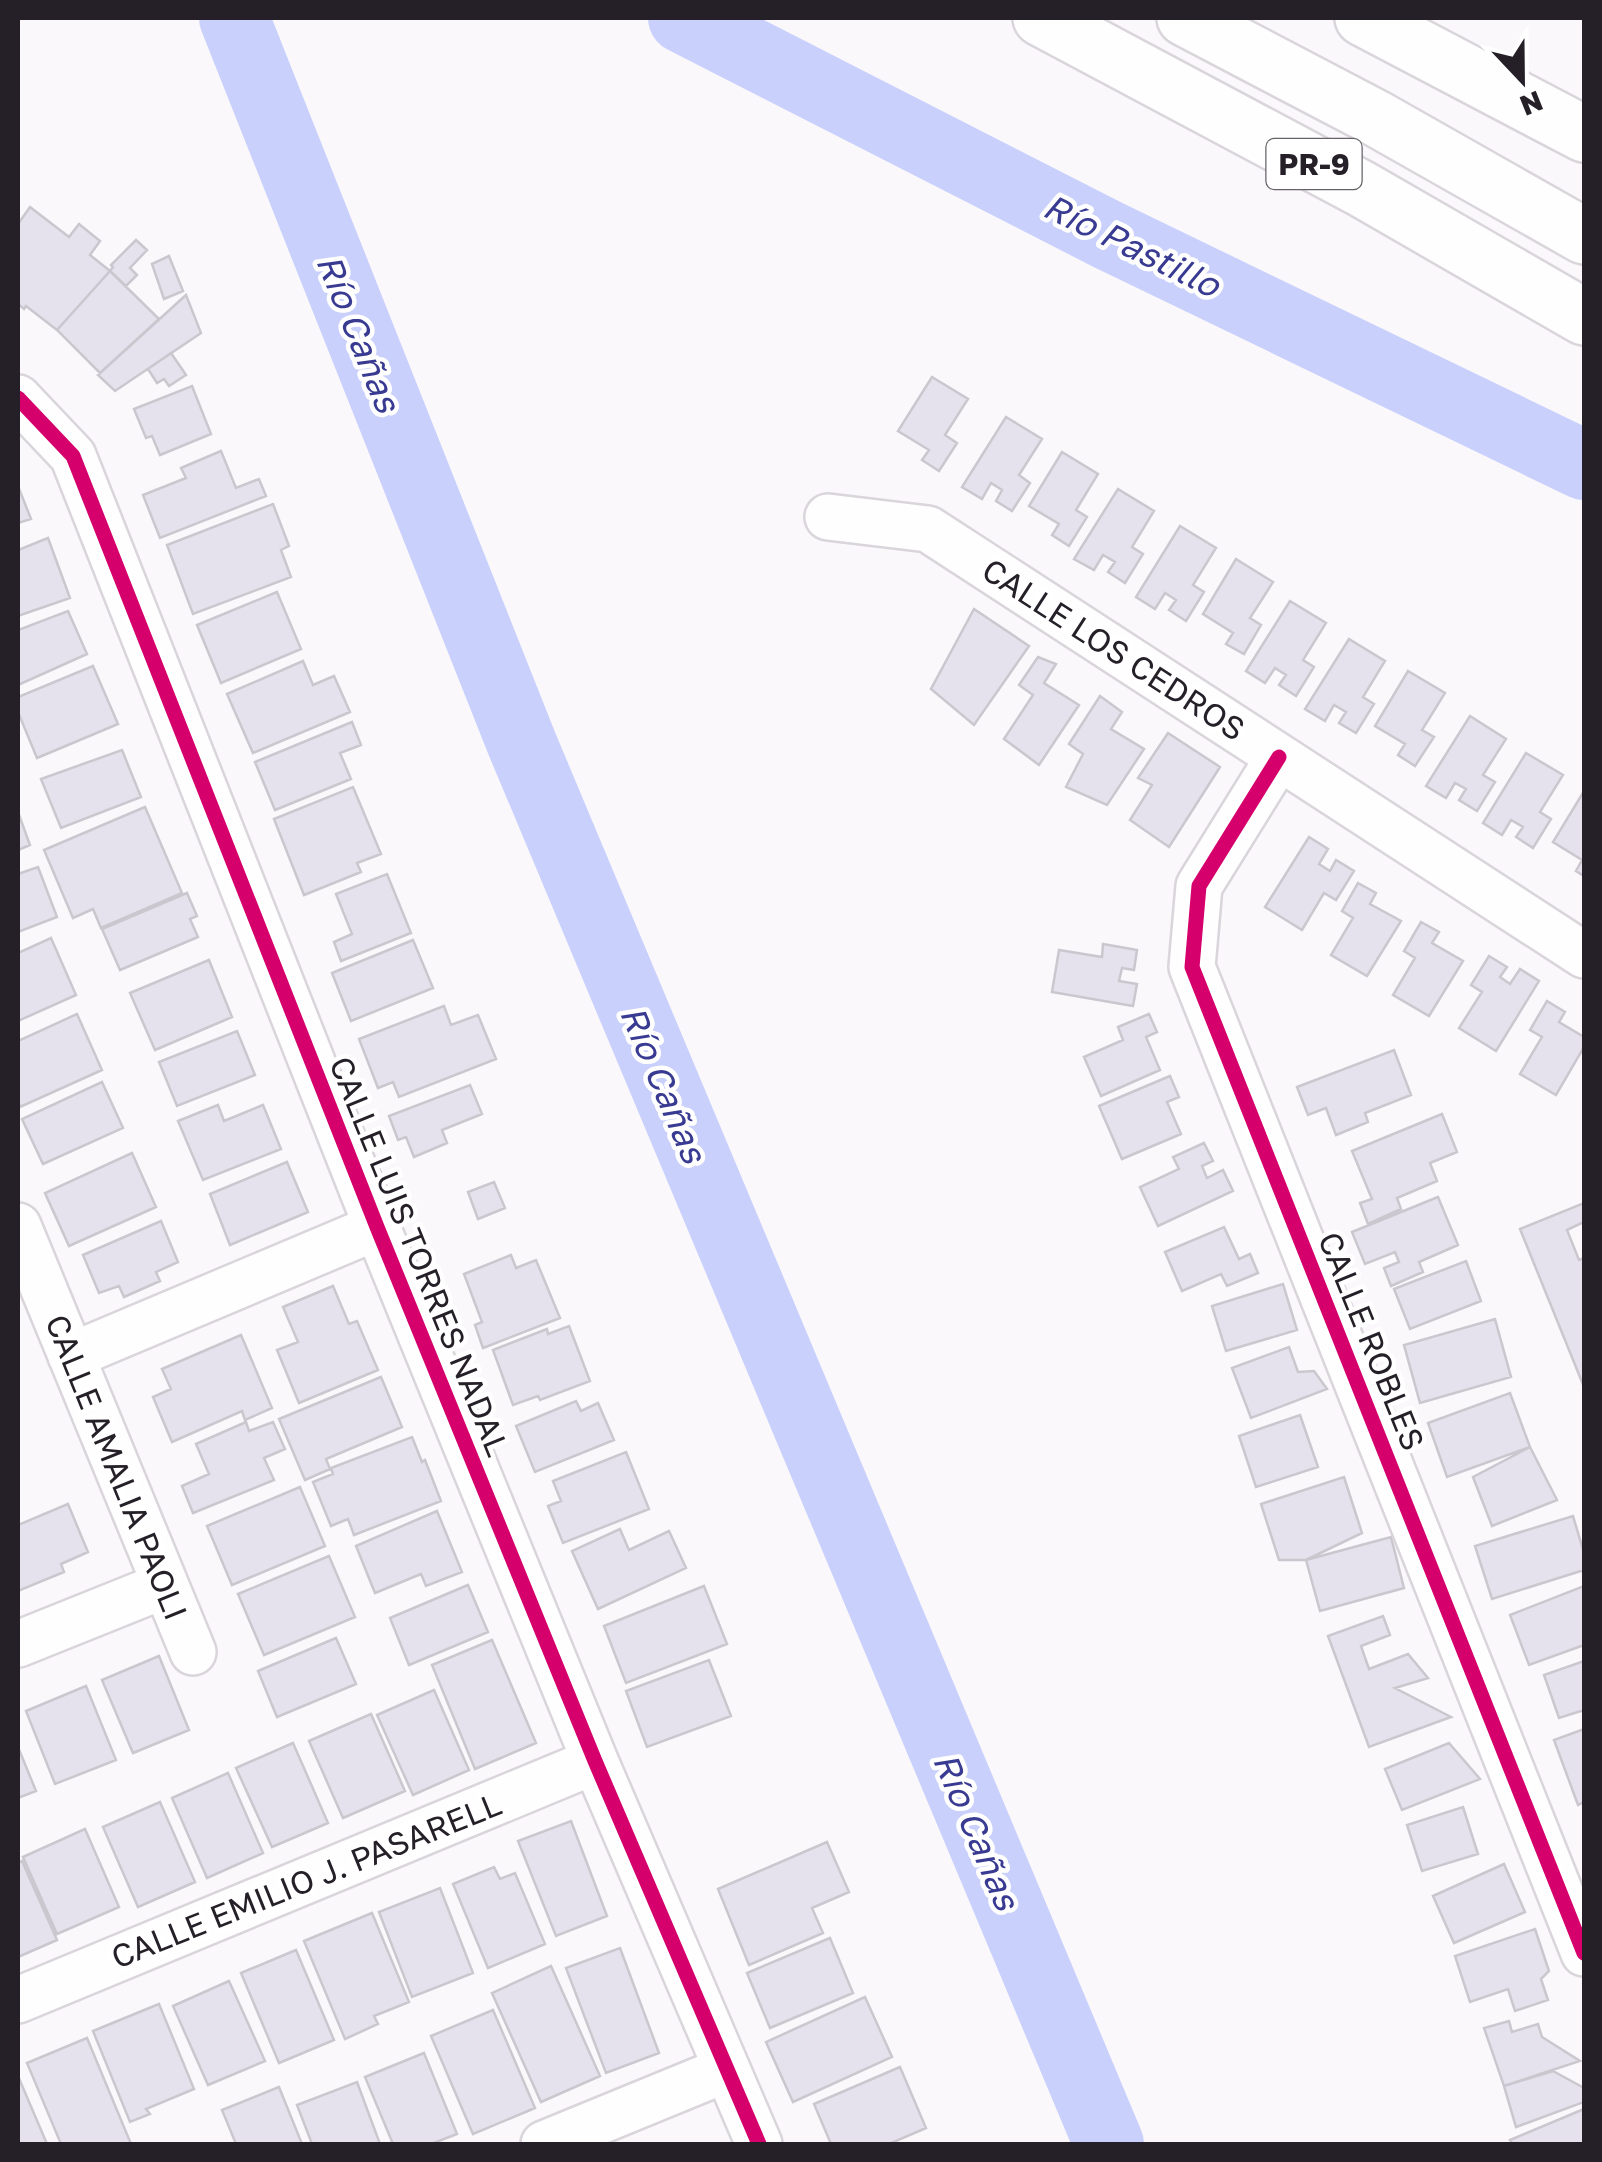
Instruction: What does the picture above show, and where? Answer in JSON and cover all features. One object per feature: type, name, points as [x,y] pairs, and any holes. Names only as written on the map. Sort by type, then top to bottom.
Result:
[{"type":"main road","name":"PR-9","points":[[1041,18],[1345,180],[1584,316]]},
{"type":"main road","name":"PR-9","points":[[1185,18],[1584,236]]},
{"type":"main road","points":[[1363,18],[1584,134]]},
{"type":"street","name":"CALLE LUIS TORRES NADAL","points":[[18,398],[73,456],[377,1226],[594,1761],[759,2144]]},
{"type":"street","name":"CALLE LOS CEDROS","points":[[828,516],[928,529],[1584,955]]},
{"type":"street","name":"CALLE ROBLES","points":[[1280,757],[1199,886],[1192,967],[1584,1953]]},
{"type":"street","name":"CALLE AMALIA PAOLI","points":[[18,1226],[193,1652]]},
{"type":"street","points":[[71,1356],[377,1226]]},
{"type":"street","points":[[18,1644],[166,1585]]},
{"type":"street","name":"CALLE EMILIO J. PASARELL","points":[[18,2000],[594,1761]]},
{"type":"street","points":[[544,2144],[727,2069]]},
{"type":"building","points":[[30,207],[69,237],[79,224],[100,241],[90,255],[110,271],[57,330],[18,304],[18,224]]},
{"type":"building","points":[[136,240],[147,250],[130,268],[137,275],[126,286],[110,271],[111,265]]},
{"type":"building","points":[[169,256],[183,291],[164,299],[152,264]]},
{"type":"building","points":[[110,271],[159,319],[100,373],[57,330]]},
{"type":"building","points":[[186,295],[201,333],[115,391],[98,375]]},
{"type":"building","points":[[171,353],[186,375],[169,386],[164,379],[157,383],[148,369]]},
{"type":"building","points":[[932,377],[968,399],[945,435],[957,443],[939,471],[922,460],[929,450],[898,431]]},
{"type":"building","points":[[192,386],[211,434],[160,455],[152,436],[146,438],[134,409]]},
{"type":"building","points":[[1006,417],[1042,439],[1019,475],[1030,483],[1012,511],[996,501],[1002,490],[991,483],[982,499],[962,487]]},
{"type":"building","points":[[221,451],[236,488],[259,479],[266,496],[160,538],[143,495],[186,478],[181,468]]},
{"type":"building","points":[[1062,452],[1098,474],[1076,510],[1087,517],[1069,546],[1052,535],[1059,524],[1029,506]]},
{"type":"building","points":[[18,486],[31,519],[18,523]]},
{"type":"building","points":[[1118,489],[1154,511],[1132,547],[1143,554],[1125,583],[1108,572],[1115,562],[1103,555],[1094,570],[1074,559]]},
{"type":"building","points":[[273,504],[289,546],[281,550],[291,577],[193,614],[167,545]]},
{"type":"building","points":[[1180,526],[1216,548],[1193,585],[1204,592],[1186,621],[1169,610],[1176,600],[1165,593],[1155,609],[1136,597]]},
{"type":"building","points":[[48,538],[70,598],[18,616],[18,550]]},
{"type":"building","points":[[1236,559],[1273,582],[1250,618],[1261,625],[1244,654],[1226,644],[1233,633],[1203,614]]},
{"type":"building","points":[[277,592],[301,649],[221,683],[197,625]]},
{"type":"building","points":[[1290,601],[1326,623],[1303,660],[1314,667],[1296,696],[1279,685],[1286,675],[1275,668],[1265,683],[1246,671]]},
{"type":"building","points":[[974,609],[1029,646],[974,725],[931,689]]},
{"type":"building","points":[[68,611],[87,654],[18,685],[18,630]]},
{"type":"building","points":[[1349,639],[1385,661],[1363,697],[1374,704],[1356,733],[1339,723],[1346,712],[1334,705],[1325,721],[1305,709]]},
{"type":"building","points":[[1038,657],[1056,664],[1044,683],[1079,705],[1039,765],[1004,739],[1033,695],[1019,685]]},
{"type":"building","points":[[303,661],[313,685],[334,676],[350,712],[253,753],[227,694]]},
{"type":"building","points":[[93,666],[118,724],[37,758],[18,712],[18,697]]},
{"type":"building","points":[[1408,671],[1445,693],[1422,730],[1434,737],[1415,766],[1398,755],[1405,744],[1375,726]]},
{"type":"building","points":[[1100,696],[1122,712],[1111,729],[1144,749],[1107,805],[1066,787],[1083,754],[1069,744]]},
{"type":"building","points":[[1470,716],[1506,739],[1483,775],[1495,782],[1477,811],[1459,800],[1466,789],[1455,783],[1446,798],[1426,786]]},
{"type":"building","points":[[352,722],[361,745],[340,753],[351,779],[275,810],[255,762]]},
{"type":"building","points":[[1168,733],[1220,767],[1169,847],[1130,820],[1152,785],[1138,778]]},
{"type":"building","points":[[122,750],[141,797],[61,828],[41,779]]},
{"type":"building","points":[[1526,753],[1563,775],[1540,812],[1551,819],[1533,848],[1516,837],[1523,827],[1511,820],[1502,835],[1483,823]]},
{"type":"building","points":[[353,787],[381,854],[357,863],[361,872],[304,895],[274,819]]},
{"type":"building","points":[[1584,791],[1584,876],[1576,871],[1582,860],[1553,842]]},
{"type":"building","points":[[145,807],[182,893],[101,928],[93,909],[73,918],[44,850]]},
{"type":"building","points":[[18,812],[30,845],[18,850]]},
{"type":"building","points":[[1309,837],[1328,849],[1319,864],[1330,871],[1336,860],[1354,871],[1336,900],[1324,893],[1302,930],[1265,907]]},
{"type":"building","points":[[38,867],[57,917],[18,932],[18,874]]},
{"type":"building","points":[[387,874],[411,933],[341,961],[334,942],[352,934],[336,894]]},
{"type":"building","points":[[1358,883],[1376,893],[1370,904],[1401,921],[1367,976],[1331,955],[1353,918],[1342,911]]},
{"type":"building","points":[[187,893],[197,916],[190,919],[198,937],[120,970],[102,929]]},
{"type":"building","points":[[1421,922],[1439,932],[1432,943],[1463,961],[1429,1016],[1393,995],[1415,958],[1404,951]]},
{"type":"building","points":[[51,938],[76,995],[18,1021],[18,953]]},
{"type":"building","points":[[413,940],[433,988],[351,1021],[332,973]]},
{"type":"building","points":[[1103,944],[1137,950],[1134,970],[1122,968],[1119,981],[1137,984],[1133,1006],[1052,992],[1059,950],[1102,957]]},
{"type":"building","points":[[1489,956],[1507,967],[1500,977],[1510,984],[1520,969],[1539,981],[1496,1051],[1459,1028],[1482,992],[1471,985]]},
{"type":"building","points":[[209,960],[232,1017],[155,1050],[130,993]]},
{"type":"building","points":[[1547,1001],[1565,1012],[1559,1022],[1584,1037],[1584,1047],[1556,1095],[1520,1074],[1542,1037],[1530,1030]]},
{"type":"building","points":[[444,1006],[451,1025],[478,1015],[496,1059],[399,1097],[393,1082],[378,1088],[359,1039]]},
{"type":"building","points":[[77,1014],[102,1070],[20,1107],[18,1041]]},
{"type":"building","points":[[1149,1014],[1157,1032],[1146,1037],[1160,1070],[1101,1096],[1084,1057],[1123,1040],[1118,1027]]},
{"type":"building","points":[[237,1031],[255,1075],[177,1106],[159,1062]]},
{"type":"building","points":[[1394,1050],[1411,1095],[1365,1113],[1368,1122],[1336,1135],[1326,1108],[1308,1115],[1297,1087]]},
{"type":"building","points":[[1170,1076],[1179,1097],[1167,1102],[1181,1134],[1122,1159],[1099,1106]]},
{"type":"building","points":[[102,1082],[123,1128],[43,1164],[22,1119]]},
{"type":"building","points":[[470,1085],[482,1114],[442,1130],[447,1143],[414,1157],[406,1137],[398,1140],[389,1116]]},
{"type":"building","points":[[218,1105],[224,1121],[263,1105],[281,1149],[203,1180],[178,1121]]},
{"type":"building","points":[[1442,1114],[1457,1152],[1430,1163],[1437,1181],[1397,1198],[1401,1209],[1368,1224],[1360,1203],[1372,1199],[1352,1151]]},
{"type":"building","points":[[1204,1143],[1213,1161],[1202,1166],[1207,1178],[1223,1170],[1233,1191],[1158,1226],[1140,1187],[1179,1169],[1173,1157]]},
{"type":"building","points":[[132,1153],[156,1207],[69,1246],[45,1193]]},
{"type":"building","points":[[287,1162],[308,1212],[230,1245],[210,1194]]},
{"type":"building","points":[[494,1182],[505,1208],[478,1219],[468,1192]]},
{"type":"building","points":[[1438,1197],[1458,1245],[1419,1262],[1423,1272],[1391,1286],[1384,1268],[1399,1262],[1395,1252],[1365,1264],[1352,1232]]},
{"type":"building","points":[[1584,1203],[1584,1222],[1567,1230],[1579,1260],[1584,1258],[1584,1387],[1520,1229]]},
{"type":"building","points":[[161,1221],[178,1262],[156,1272],[160,1281],[124,1297],[119,1286],[99,1293],[83,1255]]},
{"type":"building","points":[[1224,1227],[1239,1259],[1250,1254],[1258,1273],[1227,1286],[1221,1274],[1182,1291],[1165,1252]]},
{"type":"building","points":[[511,1255],[516,1268],[536,1260],[560,1318],[483,1348],[475,1325],[482,1322],[464,1274]]},
{"type":"building","points":[[1466,1261],[1481,1301],[1410,1329],[1394,1289]]},
{"type":"building","points":[[1283,1284],[1297,1330],[1226,1351],[1212,1306]]},
{"type":"building","points":[[333,1286],[349,1324],[357,1321],[378,1370],[299,1403],[277,1350],[298,1342],[283,1307]]},
{"type":"building","points":[[1495,1319],[1511,1377],[1420,1403],[1404,1345]]},
{"type":"building","points":[[569,1326],[590,1381],[540,1400],[538,1396],[513,1405],[493,1350],[547,1329],[548,1334]]},
{"type":"building","points":[[241,1335],[272,1408],[245,1420],[242,1411],[172,1442],[153,1397],[171,1389],[162,1369]]},
{"type":"building","points":[[1289,1347],[1298,1372],[1314,1371],[1327,1389],[1251,1418],[1232,1368]]},
{"type":"building","points":[[381,1377],[402,1427],[326,1459],[330,1469],[305,1480],[279,1419]]},
{"type":"building","points":[[1510,1393],[1530,1447],[1447,1477],[1428,1423]]},
{"type":"building","points":[[576,1401],[581,1411],[598,1403],[614,1440],[535,1472],[516,1426]]},
{"type":"building","points":[[1300,1415],[1318,1467],[1256,1487],[1239,1436]]},
{"type":"building","points":[[246,1422],[249,1431],[273,1422],[285,1449],[264,1458],[274,1480],[193,1513],[182,1486],[209,1474],[196,1444]]},
{"type":"building","points":[[412,1437],[441,1501],[354,1535],[348,1519],[331,1526],[313,1482],[333,1474],[331,1468]]},
{"type":"building","points":[[1530,1447],[1557,1500],[1492,1526],[1473,1477]]},
{"type":"building","points":[[626,1452],[649,1509],[563,1543],[548,1506],[561,1501],[553,1481]]},
{"type":"building","points":[[1344,1477],[1362,1533],[1306,1560],[1279,1560],[1261,1504]]},
{"type":"building","points":[[300,1487],[325,1546],[232,1585],[207,1526]]},
{"type":"building","points":[[68,1504],[88,1552],[61,1564],[64,1572],[18,1591],[18,1525]]},
{"type":"building","points":[[437,1511],[462,1572],[426,1586],[421,1574],[375,1593],[356,1546]]},
{"type":"building","points":[[1573,1516],[1584,1553],[1584,1570],[1492,1599],[1475,1546]]},
{"type":"building","points":[[620,1529],[629,1550],[669,1531],[686,1568],[598,1609],[572,1551]]},
{"type":"building","points":[[1391,1537],[1404,1588],[1320,1611],[1306,1560]]},
{"type":"building","points":[[329,1556],[355,1617],[264,1655],[238,1594]]},
{"type":"building","points":[[468,1585],[488,1632],[409,1665],[390,1618]]},
{"type":"building","points":[[704,1586],[727,1644],[626,1683],[604,1626]]},
{"type":"building","points":[[1584,1586],[1584,1645],[1529,1665],[1510,1615]]},
{"type":"building","points":[[1383,1616],[1390,1635],[1361,1646],[1369,1669],[1408,1654],[1428,1678],[1395,1688],[1451,1717],[1369,1747],[1328,1636]]},
{"type":"building","points":[[336,1638],[356,1684],[277,1717],[258,1671]]},
{"type":"building","points":[[492,1640],[536,1743],[475,1769],[432,1665]]},
{"type":"building","points":[[159,1656],[189,1730],[133,1753],[102,1680]]},
{"type":"building","points":[[709,1660],[731,1716],[647,1747],[626,1691]]},
{"type":"building","points":[[1584,1661],[1584,1710],[1559,1718],[1544,1675]]},
{"type":"building","points":[[86,1686],[116,1760],[55,1784],[26,1711]]},
{"type":"building","points":[[434,1690],[469,1770],[413,1795],[377,1715]]},
{"type":"building","points":[[371,1714],[405,1791],[343,1818],[309,1741]]},
{"type":"building","points":[[1584,1729],[1584,1802],[1578,1805],[1554,1740]]},
{"type":"building","points":[[293,1743],[328,1823],[272,1847],[236,1768]]},
{"type":"building","points":[[1449,1743],[1480,1779],[1402,1810],[1385,1769]]},
{"type":"building","points":[[18,1747],[36,1791],[18,1798]]},
{"type":"building","points":[[228,1773],[263,1853],[207,1878],[172,1798]]},
{"type":"building","points":[[160,1802],[195,1882],[138,1907],[103,1827]]},
{"type":"building","points":[[1463,1807],[1478,1854],[1422,1871],[1407,1825]]},
{"type":"building","points":[[571,1821],[607,1916],[556,1936],[518,1841]]},
{"type":"building","points":[[85,1829],[119,1907],[57,1934],[23,1857]]},
{"type":"building","points":[[827,1842],[849,1892],[812,1908],[823,1933],[749,1965],[718,1889]]},
{"type":"building","points":[[22,1861],[57,1940],[18,1957],[18,1863]]},
{"type":"building","points":[[1504,1864],[1525,1912],[1454,1943],[1433,1896]]},
{"type":"building","points":[[494,1867],[500,1879],[515,1873],[545,1944],[488,1968],[453,1884]]},
{"type":"building","points":[[440,1888],[473,1973],[412,1997],[379,1912]]},
{"type":"building","points":[[372,1913],[409,2002],[374,2016],[378,2024],[345,2039],[304,1941]]},
{"type":"building","points":[[1535,1929],[1549,1971],[1541,1979],[1548,2000],[1515,2011],[1508,1989],[1470,2002],[1455,1956]]},
{"type":"building","points":[[830,1938],[853,1993],[770,2028],[747,1973]]},
{"type":"building","points":[[620,1948],[659,2053],[606,2073],[566,1968]]},
{"type":"building","points":[[296,1950],[334,2040],[279,2063],[241,1973]]},
{"type":"building","points":[[551,1966],[600,2076],[541,2102],[492,1993]]},
{"type":"building","points":[[229,1981],[265,2061],[208,2085],[173,2006]]},
{"type":"building","points":[[865,1997],[892,2057],[793,2102],[766,2042]]},
{"type":"building","points":[[159,2004],[194,2089],[146,2109],[150,2114],[130,2122],[93,2031]]},
{"type":"building","points":[[493,2010],[535,2108],[473,2134],[431,2036]]},
{"type":"building","points":[[1509,2021],[1512,2032],[1538,2024],[1542,2037],[1580,2061],[1504,2086],[1484,2028]]},
{"type":"building","points":[[87,2038],[131,2144],[61,2144],[27,2063]]},
{"type":"building","points":[[424,2053],[457,2134],[431,2144],[393,2144],[365,2077]]},
{"type":"building","points":[[900,2067],[926,2128],[889,2144],[831,2144],[814,2104]]},
{"type":"building","points":[[1553,2071],[1584,2088],[1584,2102],[1516,2127],[1504,2086]]},
{"type":"building","points":[[18,2076],[47,2144],[18,2144]]},
{"type":"building","points":[[357,2082],[380,2144],[312,2144],[297,2105]]},
{"type":"building","points":[[279,2087],[302,2144],[236,2144],[222,2110]]},
{"type":"building","points":[[1584,2109],[1584,2144],[1512,2144],[1510,2140]]},
{"type":"waterway","name":"Río Cañas","points":[[234,18],[522,744],[1109,2144]]},
{"type":"waterway","name":"Río Pastillo","points":[[683,18],[1108,235],[1584,465]]},
{"type":"cycle path","points":[[18,398],[73,456],[377,1227],[595,1761],[759,2144]]},
{"type":"cycle path","points":[[1279,757],[1199,886],[1192,967],[1584,1953]]}]
